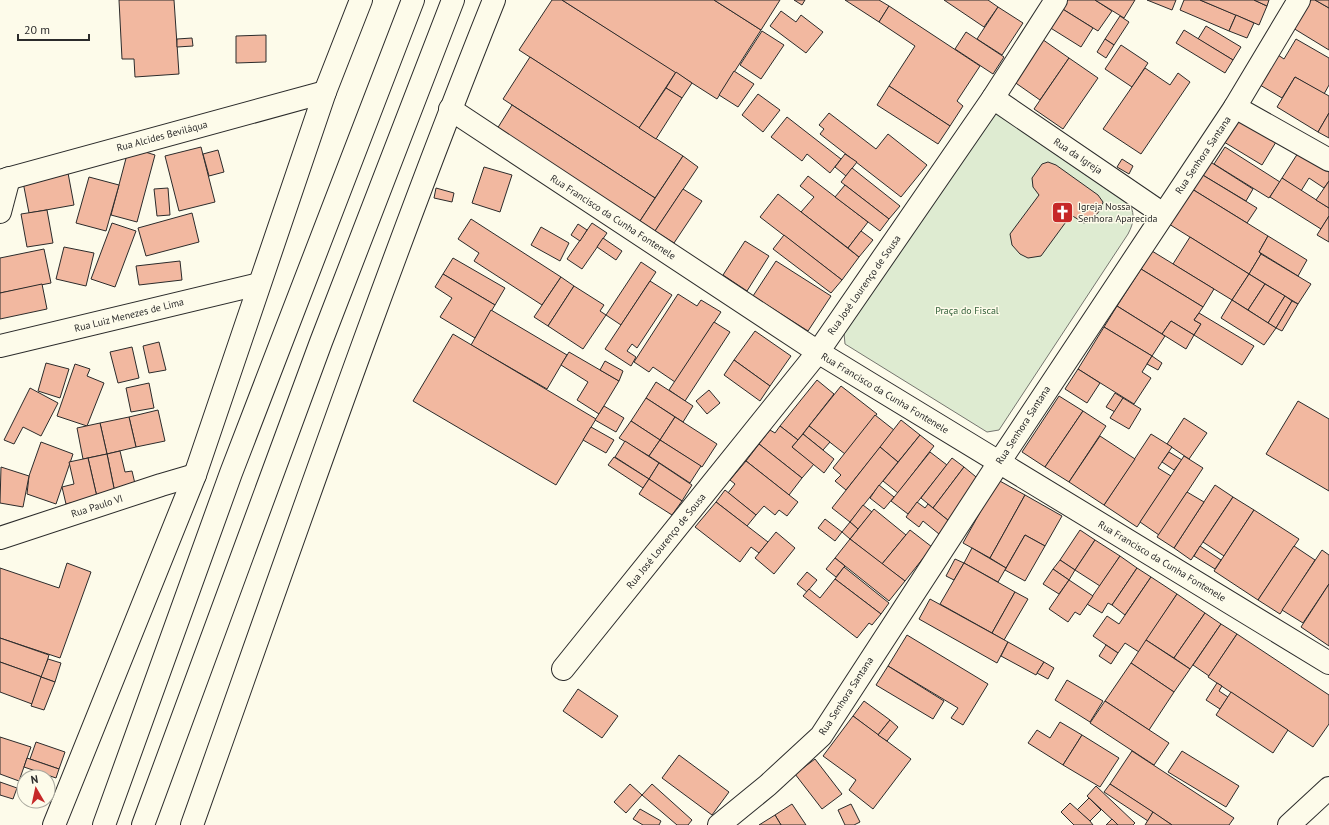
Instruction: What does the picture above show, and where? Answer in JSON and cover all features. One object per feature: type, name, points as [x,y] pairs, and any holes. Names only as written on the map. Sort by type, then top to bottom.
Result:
[{"type":"main road","points":[[54,825],[195,475],[325,92],[361,0]]},
{"type":"main road","points":[[104,825],[231,473],[413,0]]},
{"type":"main road","points":[[143,825],[321,342],[453,0]]},
{"type":"main road","points":[[192,825],[366,336],[450,109],[494,0]]},
{"type":"main road","name":"Rua José Lourenço de Sousa","points":[[563,669],[818,352],[993,98],[1056,0]]},
{"type":"main road","name":"Rua Senhora Santana","points":[[719,825],[768,785],[821,736],[1000,461],[1235,107],[1299,0]]},
{"type":"main road","name":"Rua Alcides Beviláqua","points":[[4,179],[325,92]]},
{"type":"main road","name":"Rua da Igreja","points":[[993,98],[1163,214]]},
{"type":"main road","points":[[1235,107],[1329,160]]},
{"type":"main road","name":"Rua Francisco da Cunha Fontenele","points":[[450,109],[818,352],[1000,461],[1329,663]]},
{"type":"main road","points":[[0,212],[4,179]]},
{"type":"main road","name":"Rua Luiz Menezes de Lima","points":[[0,346],[259,284]]},
{"type":"main road","name":"Rua Paulo VI","points":[[0,538],[195,475]]},
{"type":"main road","points":[[1289,825],[1329,788]]},
{"type":"green space","name":"Praça do Fiscal","points":[[995,111],[1127,199],[1132,208],[1133,221],[1128,234],[999,430],[987,432],[845,344],[844,333],[850,317]]},
{"type":"building","points":[[119,0],[174,0],[179,74],[135,77],[134,59],[122,59]]},
{"type":"building","points":[[552,0],[562,0],[676,72],[639,128],[519,50]]},
{"type":"building","points":[[562,0],[714,0],[761,30],[717,99]]},
{"type":"building","points":[[714,0],[780,0],[761,30]]},
{"type":"building","points":[[794,0],[805,0],[802,5]]},
{"type":"building","points":[[845,0],[879,0],[889,6],[879,22]]},
{"type":"building","points":[[944,0],[988,0],[998,7],[984,27]]},
{"type":"building","points":[[1066,0],[1095,0],[1112,11],[1098,31],[1061,8]]},
{"type":"building","points":[[1095,0],[1135,0],[1124,18]]},
{"type":"building","points":[[1147,0],[1176,0],[1172,10]]},
{"type":"building","points":[[1184,0],[1200,0],[1236,15],[1229,31],[1180,10]]},
{"type":"building","points":[[1200,0],[1254,0],[1267,6],[1259,25]]},
{"type":"building","points":[[1254,0],[1269,0],[1267,6]]},
{"type":"building","points":[[1311,0],[1315,0],[1329,8],[1329,50],[1293,28]]},
{"type":"building","points":[[1315,0],[1329,0],[1329,8]]},
{"type":"building","points":[[889,6],[980,66],[957,101],[963,106],[950,126],[889,86],[915,46],[879,22]]},
{"type":"building","points":[[998,7],[1023,23],[1002,55],[977,39]]},
{"type":"building","points":[[1061,8],[1093,28],[1081,47],[1049,27]]},
{"type":"building","points":[[781,11],[796,22],[801,15],[823,32],[806,53],[770,26]]},
{"type":"building","points":[[1236,15],[1254,23],[1247,38],[1229,31]]},
{"type":"building","points":[[1120,16],[1129,22],[1114,45],[1105,39]]},
{"type":"building","points":[[1206,26],[1241,47],[1233,60],[1198,39]]},
{"type":"building","points":[[1184,30],[1233,60],[1225,73],[1176,43]]},
{"type":"building","points":[[762,31],[784,45],[761,79],[740,65]]},
{"type":"building","points":[[966,32],[1004,57],[993,74],[955,49]]},
{"type":"building","points":[[266,35],[266,62],[236,63],[236,36]]},
{"type":"building","points":[[1039,37],[1069,58],[1040,100],[1010,79]]},
{"type":"building","points":[[192,38],[193,46],[177,47],[177,39]]},
{"type":"building","points":[[1105,39],[1114,45],[1106,58],[1097,52]]},
{"type":"building","points":[[1296,39],[1329,58],[1329,85],[1324,94],[1295,77],[1282,98],[1260,85],[1278,55],[1284,59]]},
{"type":"building","points":[[1121,45],[1148,63],[1132,87],[1105,69]]},
{"type":"building","points":[[530,57],[683,156],[655,198],[503,99]]},
{"type":"building","points":[[1069,58],[1098,78],[1063,129],[1034,109]]},
{"type":"building","points":[[1145,68],[1170,85],[1178,73],[1190,82],[1141,154],[1103,129]]},
{"type":"building","points":[[734,71],[754,84],[738,107],[719,95]]},
{"type":"building","points":[[676,72],[692,83],[682,98],[666,88]]},
{"type":"building","points":[[1295,77],[1329,96],[1329,113],[1318,132],[1277,107]]},
{"type":"building","points":[[889,86],[950,126],[938,144],[877,105]]},
{"type":"building","points":[[666,88],[682,98],[656,139],[639,128]]},
{"type":"building","points":[[758,94],[780,110],[763,132],[742,115]]},
{"type":"building","points":[[512,105],[655,198],[640,221],[497,129]]},
{"type":"building","points":[[829,113],[876,149],[888,134],[927,165],[901,197],[820,134],[824,129],[819,125]]},
{"type":"building","points":[[1329,113],[1329,138],[1318,132]]},
{"type":"building","points":[[787,117],[841,159],[830,173],[807,154],[802,161],[771,137]]},
{"type":"building","points":[[1238,119],[1276,142],[1262,165],[1224,142]]},
{"type":"building","points":[[129,147],[155,155],[137,222],[111,215]]},
{"type":"building","points":[[201,147],[215,202],[179,211],[165,156]]},
{"type":"building","points":[[1225,147],[1280,182],[1269,198],[1214,164]]},
{"type":"building","points":[[218,150],[224,172],[209,176],[203,154]]},
{"type":"building","points":[[1298,153],[1329,172],[1329,181],[1324,188],[1309,178],[1301,191],[1282,178]]},
{"type":"building","points":[[845,154],[857,162],[846,176],[835,167]]},
{"type":"building","points":[[683,156],[698,167],[655,231],[640,221]]},
{"type":"building","points":[[1122,159],[1133,166],[1129,174],[1117,167]]},
{"type":"building","points":[[1209,161],[1253,189],[1246,201],[1201,174]]},
{"type":"building","name":"Igreja Nossa Senhora Aparecida","points":[[1048,162],[1056,165],[1098,195],[1103,202],[1101,209],[1091,221],[1084,223],[1071,215],[1041,256],[1028,258],[1020,254],[1012,245],[1010,234],[1039,195],[1033,187],[1032,178],[1042,164]]},
{"type":"building","points":[[484,167],[512,175],[500,212],[472,203]]},
{"type":"building","points":[[852,168],[900,206],[889,219],[841,182]]},
{"type":"building","points":[[68,173],[74,205],[29,213],[23,182]]},
{"type":"building","points":[[1201,174],[1257,208],[1247,223],[1192,189]]},
{"type":"building","points":[[808,176],[868,222],[848,248],[801,212],[814,197],[800,186]]},
{"type":"building","points":[[89,177],[119,185],[106,231],[76,223]]},
{"type":"building","points":[[1282,178],[1329,208],[1329,216],[1321,229],[1270,197]]},
{"type":"building","points":[[1329,181],[1329,208],[1316,200]]},
{"type":"building","points":[[845,185],[889,219],[880,231],[835,197]]},
{"type":"building","points":[[168,188],[170,215],[157,216],[154,189]]},
{"type":"building","points":[[436,188],[454,193],[452,202],[434,198]]},
{"type":"building","points":[[683,189],[702,201],[674,243],[655,231]]},
{"type":"building","points":[[1192,189],[1268,236],[1259,252],[1261,254],[1249,274],[1169,224]]},
{"type":"building","points":[[778,194],[859,257],[842,280],[760,217]]},
{"type":"building","points":[[47,210],[53,243],[27,247],[21,214]]},
{"type":"building","points":[[192,213],[199,242],[146,256],[138,228]]},
{"type":"building","points":[[1329,216],[1329,242],[1317,235]]},
{"type":"building","points":[[471,219],[561,277],[542,305],[474,261],[479,253],[458,239]]},
{"type":"building","points":[[112,223],[136,231],[115,287],[91,279]]},
{"type":"building","points":[[592,223],[607,233],[582,269],[567,259]]},
{"type":"building","points":[[578,224],[587,230],[580,241],[571,235]]},
{"type":"building","points":[[541,227],[569,243],[560,261],[531,245]]},
{"type":"building","points":[[861,231],[873,240],[859,257],[848,248]]},
{"type":"building","points":[[784,235],[842,280],[831,293],[773,249]]},
{"type":"building","points":[[1268,236],[1307,260],[1298,276],[1259,252]]},
{"type":"building","points":[[1190,237],[1249,274],[1232,300],[1173,264]]},
{"type":"building","points":[[603,238],[622,251],[616,260],[597,247]]},
{"type":"building","points":[[745,241],[769,256],[747,291],[723,275]]},
{"type":"building","points":[[64,247],[94,253],[86,286],[56,279]]},
{"type":"building","points":[[44,249],[51,283],[0,293],[0,258]]},
{"type":"building","points":[[1152,251],[1214,289],[1203,307],[1141,269]]},
{"type":"building","points":[[1261,254],[1311,284],[1298,304],[1249,274]]},
{"type":"building","points":[[453,258],[505,288],[495,305],[443,274]]},
{"type":"building","points":[[180,261],[182,280],[139,285],[136,266]]},
{"type":"building","points":[[776,261],[831,296],[808,331],[753,296]]},
{"type":"building","points":[[641,262],[656,272],[621,325],[606,315]]},
{"type":"building","points":[[1141,269],[1203,307],[1194,320],[1201,324],[1194,335],[1171,321],[1162,334],[1117,306]]},
{"type":"building","points":[[443,274],[495,305],[475,338],[440,317],[452,298],[435,287]]},
{"type":"building","points":[[1249,274],[1265,284],[1248,310],[1232,300]]},
{"type":"building","points":[[561,277],[574,286],[548,326],[534,317]]},
{"type":"building","points":[[650,281],[672,295],[637,348],[632,344],[627,351],[636,357],[631,366],[605,349]]},
{"type":"building","points":[[42,284],[47,309],[0,319],[0,293]]},
{"type":"building","points":[[1265,284],[1285,296],[1268,323],[1248,310]]},
{"type":"building","points":[[574,286],[604,305],[600,311],[606,315],[583,349],[548,326]]},
{"type":"building","points":[[678,294],[697,306],[701,300],[721,312],[675,382],[653,367],[649,372],[634,362]]},
{"type":"building","points":[[1285,296],[1292,301],[1276,328],[1268,323]]},
{"type":"building","points":[[1232,300],[1276,328],[1264,345],[1221,318]]},
{"type":"building","points":[[1292,301],[1298,304],[1282,331],[1276,328]]},
{"type":"building","points":[[1117,306],[1165,336],[1152,356],[1104,327]]},
{"type":"building","points":[[491,310],[567,355],[547,389],[471,345]]},
{"type":"building","points":[[1199,313],[1254,346],[1242,365],[1194,335],[1201,324],[1194,320]]},
{"type":"building","points":[[1171,321],[1194,335],[1186,349],[1162,334]]},
{"type":"building","points":[[714,322],[730,332],[685,401],[669,390]]},
{"type":"building","points":[[1104,327],[1152,356],[1142,372],[1151,378],[1134,404],[1078,369]]},
{"type":"building","points":[[755,331],[791,356],[770,386],[734,360]]},
{"type":"building","points":[[453,334],[596,419],[556,485],[413,401]]},
{"type":"building","points":[[159,342],[166,370],[149,373],[143,346]]},
{"type":"building","points":[[132,347],[139,378],[118,383],[110,352]]},
{"type":"building","points":[[569,352],[619,381],[599,414],[577,400],[588,382],[561,365]]},
{"type":"building","points":[[1152,356],[1162,363],[1158,370],[1147,364]]},
{"type":"building","points":[[734,360],[770,386],[760,401],[724,375]]},
{"type":"building","points":[[605,361],[623,371],[619,381],[600,370]]},
{"type":"building","points":[[46,363],[69,369],[60,398],[38,391]]},
{"type":"building","points":[[75,364],[90,369],[87,376],[104,383],[87,426],[57,416]]},
{"type":"building","points":[[1078,369],[1100,383],[1087,403],[1065,389]]},
{"type":"building","points":[[817,380],[834,394],[798,440],[780,426]]},
{"type":"building","points":[[656,382],[693,406],[683,422],[646,398]]},
{"type":"building","points":[[149,383],[154,408],[131,412],[126,388]]},
{"type":"building","points":[[841,386],[877,414],[845,454],[809,426]]},
{"type":"building","points":[[30,388],[58,403],[41,436],[23,427],[14,444],[4,440]]},
{"type":"building","points":[[709,390],[720,403],[707,414],[696,401]]},
{"type":"building","points":[[1115,393],[1123,398],[1115,412],[1106,407]]},
{"type":"building","points":[[1059,396],[1083,411],[1045,467],[1022,452]]},
{"type":"building","points":[[646,398],[675,417],[660,440],[631,421]]},
{"type":"building","points":[[1123,398],[1141,409],[1129,429],[1110,418]]},
{"type":"building","points":[[1298,401],[1329,419],[1329,491],[1266,454]]},
{"type":"building","points":[[604,406],[624,418],[616,432],[595,420]]},
{"type":"building","points":[[158,410],[165,441],[136,447],[129,417]]},
{"type":"building","points":[[1083,411],[1106,426],[1069,482],[1045,467]]},
{"type":"building","points":[[875,415],[894,430],[846,490],[835,481],[841,475],[833,468]]},
{"type":"building","points":[[129,417],[136,447],[107,454],[100,423]]},
{"type":"building","points":[[675,417],[717,444],[702,467],[660,440]]},
{"type":"building","points":[[1184,418],[1207,433],[1189,459],[1167,444]]},
{"type":"building","points":[[901,420],[920,435],[898,462],[880,447]]},
{"type":"building","points":[[631,421],[660,440],[649,456],[619,438]]},
{"type":"building","points":[[100,423],[107,454],[83,459],[77,428]]},
{"type":"building","points":[[780,426],[798,440],[792,447],[814,464],[802,478],[759,444],[770,430],[775,433]]},
{"type":"building","points":[[809,426],[830,442],[823,450],[803,434]]},
{"type":"building","points":[[591,427],[614,440],[606,453],[583,440]]},
{"type":"building","points":[[803,434],[834,459],[824,473],[792,447]]},
{"type":"building","points":[[1151,434],[1172,447],[1158,468],[1171,476],[1137,527],[1104,505]]},
{"type":"building","points":[[920,435],[934,446],[898,493],[883,481]]},
{"type":"building","points":[[1100,436],[1135,459],[1104,505],[1069,482]]},
{"type":"building","points":[[660,440],[701,466],[690,483],[649,456]]},
{"type":"building","points":[[625,441],[659,463],[649,479],[615,457]]},
{"type":"building","points":[[41,442],[73,454],[56,504],[27,494],[29,476]]},
{"type":"building","points":[[759,444],[802,478],[789,495],[746,461]]},
{"type":"building","points":[[880,447],[898,462],[850,522],[832,508]]},
{"type":"building","points":[[120,451],[125,472],[132,471],[136,488],[115,493],[107,454]]},
{"type":"building","points":[[930,452],[947,465],[908,514],[891,501]]},
{"type":"building","points":[[1169,452],[1182,460],[1174,470],[1162,462]]},
{"type":"building","points":[[107,454],[115,493],[97,497],[88,458]]},
{"type":"building","points":[[1184,456],[1203,468],[1159,535],[1140,522]]},
{"type":"building","points":[[614,457],[649,479],[643,488],[608,465]]},
{"type":"building","points":[[88,458],[97,497],[66,504],[62,487],[74,484],[69,462]]},
{"type":"building","points":[[952,458],[964,467],[933,508],[921,498]]},
{"type":"building","points":[[746,461],[798,502],[787,516],[779,510],[775,515],[764,506],[756,515],[728,493],[735,484],[730,480]]},
{"type":"building","points":[[659,463],[692,485],[682,501],[649,479]]},
{"type":"building","points":[[1,467],[29,476],[23,507],[0,503]]},
{"type":"building","points":[[964,467],[981,481],[949,521],[933,508]]},
{"type":"building","points":[[649,479],[682,501],[672,515],[639,494]]},
{"type":"building","points":[[998,480],[1025,495],[990,558],[963,543]]},
{"type":"building","points":[[879,485],[894,497],[884,509],[870,498]]},
{"type":"building","points":[[1215,485],[1233,497],[1191,560],[1174,548]]},
{"type":"building","points":[[725,490],[756,515],[747,526],[716,502]]},
{"type":"building","points":[[1187,492],[1204,502],[1174,548],[1157,537]]},
{"type":"building","points":[[1025,495],[1062,516],[1045,546],[1025,535],[1006,568],[990,558]]},
{"type":"building","points":[[1233,497],[1254,510],[1224,556],[1203,542]]},
{"type":"building","points":[[716,502],[768,542],[759,553],[751,547],[740,562],[695,527]]},
{"type":"building","points":[[917,502],[925,508],[928,504],[949,521],[939,534],[923,521],[919,527],[906,517]]},
{"type":"building","points":[[863,505],[872,512],[858,529],[850,522]]},
{"type":"building","points":[[874,509],[906,535],[882,564],[850,539]]},
{"type":"building","points":[[1254,510],[1299,539],[1258,600],[1214,571]]},
{"type":"building","points":[[825,519],[842,532],[835,541],[818,528]]},
{"type":"building","points":[[850,522],[858,529],[850,539],[842,532]]},
{"type":"building","points":[[910,530],[932,547],[905,581],[882,564]]},
{"type":"building","points":[[1080,530],[1095,540],[1075,570],[1060,560]]},
{"type":"building","points":[[776,532],[795,548],[774,574],[755,558]]},
{"type":"building","points":[[1025,535],[1045,546],[1025,581],[1005,570]]},
{"type":"building","points":[[850,539],[905,581],[889,601],[835,558]]},
{"type":"building","points":[[1095,540],[1120,556],[1100,586],[1075,570]]},
{"type":"building","points":[[1200,546],[1221,560],[1215,569],[1194,556]]},
{"type":"building","points":[[1294,546],[1315,560],[1280,614],[1258,600]]},
{"type":"building","points":[[972,548],[1006,568],[998,582],[964,563]]},
{"type":"building","points":[[1322,550],[1329,555],[1329,584],[1303,623],[1282,610]]},
{"type":"building","points":[[1120,556],[1137,568],[1112,605],[1108,603],[1102,613],[1087,604]]},
{"type":"building","points":[[835,558],[845,566],[836,577],[826,569]]},
{"type":"building","points":[[955,559],[964,563],[954,580],[946,576]]},
{"type":"building","points":[[1060,560],[1075,570],[1069,580],[1053,569]]},
{"type":"building","points":[[67,563],[91,572],[60,658],[0,638],[0,568],[59,588]]},
{"type":"building","points":[[964,563],[1015,592],[992,633],[940,604]]},
{"type":"building","points":[[844,567],[889,603],[881,614],[835,579]]},
{"type":"building","points":[[1137,568],[1151,577],[1125,615],[1112,605]]},
{"type":"building","points":[[1053,569],[1069,580],[1059,594],[1043,584]]},
{"type":"building","points":[[807,572],[817,580],[807,592],[797,584]]},
{"type":"building","points":[[1151,577],[1177,594],[1139,652],[1125,643],[1118,653],[1093,636],[1107,616],[1119,624]]},
{"type":"building","points":[[835,579],[881,614],[872,625],[869,623],[857,638],[803,596],[809,589],[820,598]]},
{"type":"building","points":[[1069,580],[1093,596],[1080,615],[1075,612],[1068,622],[1049,609]]},
{"type":"building","points":[[1329,584],[1329,646],[1301,627]]},
{"type":"building","points":[[1015,592],[1028,599],[1004,640],[992,633]]},
{"type":"building","points":[[1177,594],[1205,613],[1174,658],[1146,640]]},
{"type":"building","points":[[930,599],[1008,642],[997,663],[919,619]]},
{"type":"building","points":[[1205,613],[1221,624],[1190,669],[1174,658]]},
{"type":"building","points":[[1221,624],[1237,634],[1209,676],[1193,665]]},
{"type":"building","points":[[1237,634],[1329,695],[1329,724],[1313,747],[1208,677]]},
{"type":"building","points":[[907,635],[988,684],[963,725],[951,718],[958,708],[888,666]]},
{"type":"building","points":[[0,638],[49,655],[42,677],[0,662]]},
{"type":"building","points":[[1146,640],[1190,669],[1174,692],[1131,663]]},
{"type":"building","points":[[1008,642],[1044,662],[1036,675],[1001,656]]},
{"type":"building","points":[[1106,645],[1118,653],[1111,664],[1099,656]]},
{"type":"building","points":[[48,659],[61,663],[55,682],[41,677]]},
{"type":"building","points":[[0,662],[42,677],[32,704],[0,692]]},
{"type":"building","points":[[1044,662],[1054,668],[1048,679],[1037,673]]},
{"type":"building","points":[[1131,663],[1174,692],[1149,730],[1105,701]]},
{"type":"building","points":[[888,666],[944,701],[933,719],[876,685]]},
{"type":"building","points":[[41,677],[55,682],[44,710],[31,706]]},
{"type":"building","points":[[1067,680],[1103,701],[1090,722],[1055,700]]},
{"type":"building","points":[[1217,683],[1222,686],[1219,691],[1228,697],[1220,709],[1206,700]]},
{"type":"building","points":[[578,689],[618,716],[602,738],[563,711]]},
{"type":"building","points":[[1231,692],[1288,730],[1273,753],[1216,715]]},
{"type":"building","points":[[864,701],[890,720],[878,735],[853,716]]},
{"type":"building","points":[[1105,701],[1169,743],[1154,765],[1090,723]]},
{"type":"building","points":[[853,716],[911,759],[873,809],[849,790],[856,780],[823,756]]},
{"type":"building","points":[[890,720],[898,727],[887,741],[878,735]]},
{"type":"building","points":[[1060,722],[1082,735],[1063,765],[1028,743],[1037,730],[1050,738]]},
{"type":"building","points":[[1082,735],[1119,758],[1100,787],[1063,765]]},
{"type":"building","points":[[0,737],[31,747],[23,769],[16,769],[16,780],[0,774]]},
{"type":"building","points":[[36,742],[65,752],[59,769],[30,759]]},
{"type":"building","points":[[1132,751],[1234,818],[1229,825],[1172,825],[1110,784]]},
{"type":"building","points":[[1182,751],[1239,786],[1226,807],[1168,772]]},
{"type":"building","points":[[679,755],[729,792],[712,815],[662,778]]},
{"type":"building","points":[[27,758],[59,769],[56,778],[56,769],[30,769],[24,767]]},
{"type":"building","points":[[815,759],[842,794],[822,809],[795,774]]},
{"type":"building","points":[[0,782],[16,788],[13,799],[0,795]]},
{"type":"building","points":[[630,784],[642,795],[626,813],[614,802]]},
{"type":"building","points":[[652,784],[692,820],[688,825],[677,825],[642,795]]},
{"type":"building","points":[[1110,784],[1153,812],[1148,821],[1104,792]]},
{"type":"building","points":[[1096,786],[1135,823],[1133,825],[1118,825],[1087,796]]},
{"type":"building","points":[[1089,798],[1101,810],[1090,821],[1077,810]]},
{"type":"building","points":[[1070,803],[1093,825],[1074,825],[1061,812]]},
{"type":"building","points":[[792,804],[806,825],[781,825],[775,815]]},
{"type":"building","points":[[851,804],[860,822],[854,825],[845,825],[838,810]]},
{"type":"building","points":[[640,809],[661,821],[659,825],[643,825],[633,819]]},
{"type":"building","points":[[1153,812],[1172,825],[1145,825]]},
{"type":"building","points":[[775,815],[781,825],[759,825]]},
{"type":"building","points":[[1112,819],[1118,825],[1106,825]]},
{"type":"place","name":"Igreja Nossa Senhora Aparecida","points":[[1063,212]]}]
